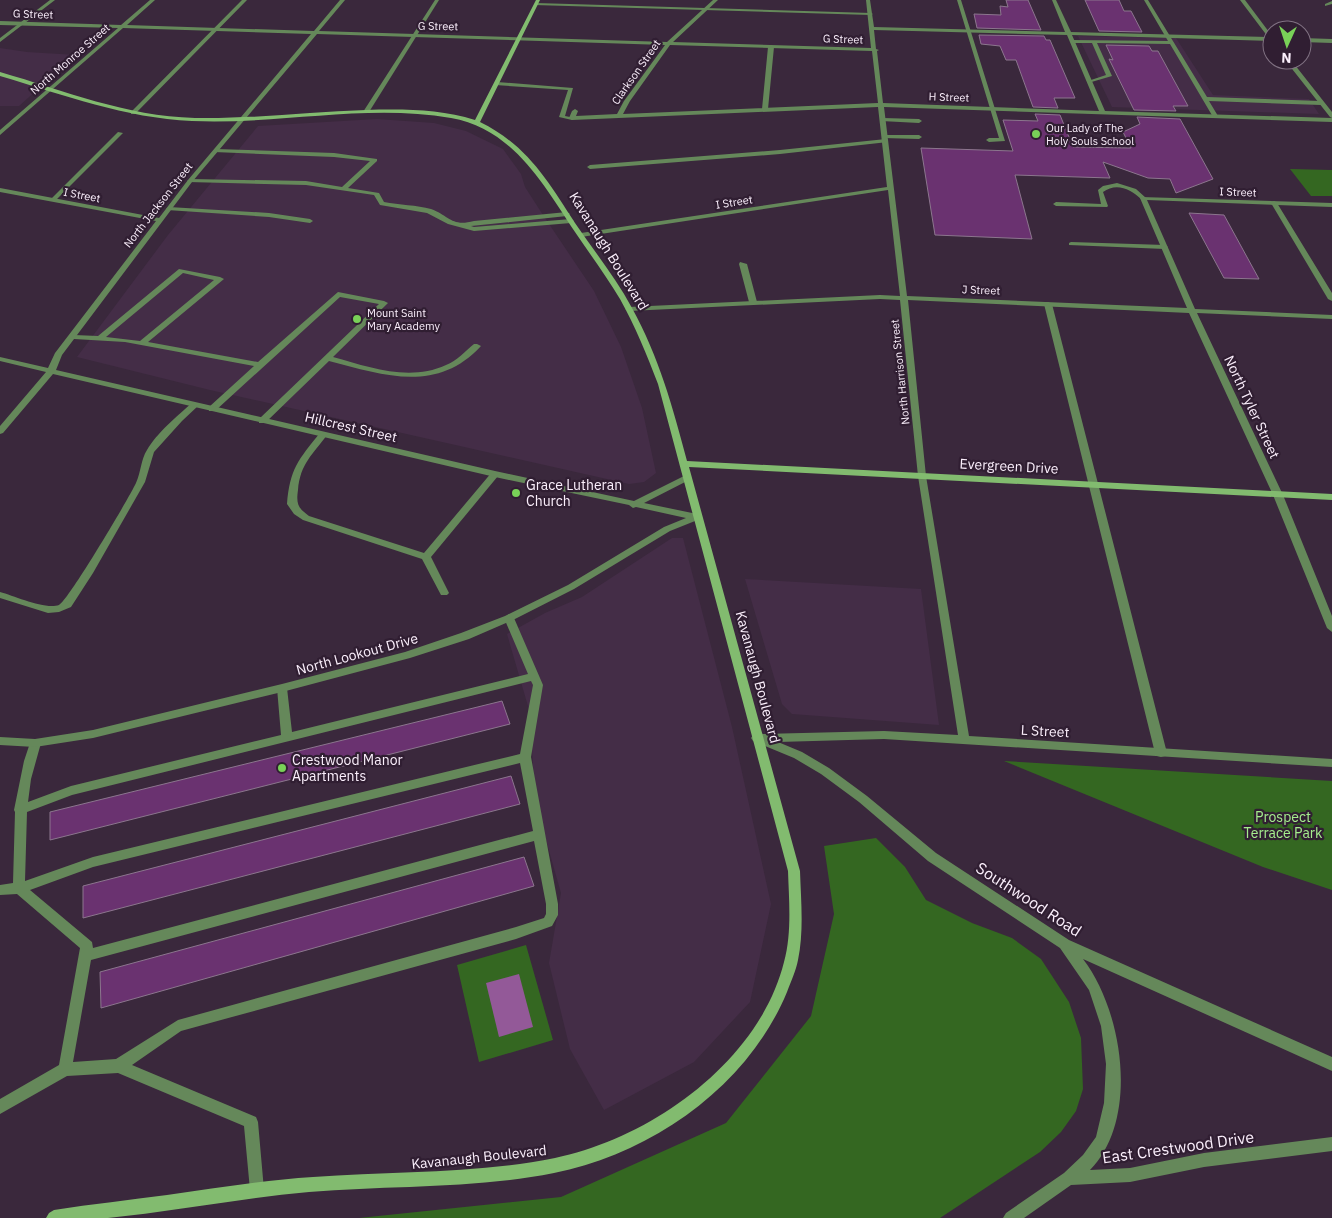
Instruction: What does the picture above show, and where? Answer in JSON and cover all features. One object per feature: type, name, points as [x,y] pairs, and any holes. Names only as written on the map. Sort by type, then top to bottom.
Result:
[{"type":"street","points":[[0,40],[53,0]]},
{"type":"street","name":"North Monroe Street","points":[[0,133],[153,0]]},
{"type":"street","points":[[133,113],[245,0]]},
{"type":"street","name":"North Jackson Street","points":[[0,431],[51,371],[58,355],[74,337],[190,181],[343,0]]},
{"type":"street","points":[[366,112],[437,0]]},
{"type":"street","name":"Clarkson Street","points":[[619,116],[627,101],[668,44],[716,0]]},
{"type":"street","name":"North Harrison Street","points":[[868,0],[876,50],[880,105],[886,139],[922,476],[964,741]]},
{"type":"street","points":[[959,0],[1003,140],[989,140]]},
{"type":"street","points":[[1054,0],[1102,112]]},
{"type":"street","points":[[1146,0],[1215,116]]},
{"type":"street","points":[[1242,0],[1262,26]]},
{"type":"street","points":[[477,123],[537,2],[871,14]]},
{"type":"street","name":"G Street","points":[[0,22],[876,50]]},
{"type":"street","name":"G Street","points":[[872,28],[1262,39]]},
{"type":"street","points":[[1312,40],[1332,40]]},
{"type":"street","points":[[1072,41],[1173,43]]},
{"type":"street","points":[[1090,82],[1109,76],[1094,42]]},
{"type":"street","points":[[765,108],[771,47]]},
{"type":"street","points":[[1296,70],[1332,118]]},
{"type":"street","name":"Kavanaugh Boulevard","points":[[0,74],[90,103],[133,113],[168,118],[242,119],[366,112],[448,116],[477,123],[510,142],[522,152],[544,180],[629,309],[662,384],[794,872],[796,924],[794,948],[788,972],[764,1023],[714,1086],[689,1107],[623,1144],[591,1156],[556,1165],[511,1172],[447,1178],[330,1183],[256,1190],[54,1218]]},
{"type":"street","points":[[497,84],[571,89],[562,117],[572,118],[575,111]]},
{"type":"street","points":[[1205,99],[1321,102]]},
{"type":"street","name":"H Street","points":[[572,118],[765,108],[880,105],[1332,118]]},
{"type":"street","points":[[883,120],[919,121]]},
{"type":"street","points":[[54,200],[120,133]]},
{"type":"street","points":[[590,167],[780,152],[886,139],[919,138]]},
{"type":"street","points":[[216,151],[334,155],[375,160],[344,188]]},
{"type":"street","points":[[190,181],[296,182],[344,188],[377,194],[382,204],[429,211],[450,223],[474,229],[571,221]]},
{"type":"street","points":[[1056,204],[1106,206],[1100,191],[1111,185],[1130,188],[1143,198]]},
{"type":"street","name":"I Street","points":[[581,235],[891,188]]},
{"type":"street","name":"I Street","points":[[0,190],[160,220]]},
{"type":"street","name":"I Street","points":[[1143,198],[1332,206]]},
{"type":"street","name":"North Tyler Street","points":[[1143,198],[1192,311],[1278,495],[1332,628]]},
{"type":"street","points":[[1274,203],[1332,299]]},
{"type":"street","points":[[169,208],[269,215],[310,221]]},
{"type":"street","points":[[464,226],[474,223],[567,214]]},
{"type":"street","points":[[1071,244],[1164,248]]},
{"type":"street","points":[[744,264],[753,302]]},
{"type":"street","points":[[100,338],[182,270],[220,279],[142,343]]},
{"type":"street","points":[[212,409],[338,294],[384,303],[262,421]]},
{"type":"street","name":"J Street","points":[[629,309],[848,297],[1332,317]]},
{"type":"street","points":[[1048,304],[1161,753]]},
{"type":"street","points":[[74,337],[142,343],[260,365]]},
{"type":"street","points":[[327,358],[404,377],[422,375],[449,366],[477,346]]},
{"type":"street","name":"Hillcrest Street","points":[[0,359],[495,474],[697,517]]},
{"type":"street","points":[[0,595],[48,610],[59,609],[67,605],[88,574],[141,482],[150,452],[179,419],[195,405]]},
{"type":"street","points":[[323,435],[300,460],[296,468],[292,504],[297,512],[306,518],[426,557],[444,593]]},
{"type":"street","name":"Evergreen Drive","points":[[684,464],[1332,497]]},
{"type":"street","points":[[426,557],[495,474]]},
{"type":"street","points":[[633,504],[686,478]]},
{"type":"street","name":"North Lookout Drive","points":[[0,741],[34,742],[93,734],[282,688],[406,655],[465,636],[509,618],[571,587],[667,529],[697,517]]},
{"type":"street","points":[[118,1066],[178,1026],[516,933],[548,922],[552,915],[552,904],[525,757],[538,685],[509,618]]},
{"type":"street","points":[[20,810],[71,791],[534,676]]},
{"type":"street","points":[[282,688],[287,738]]},
{"type":"street","name":"L Street","points":[[757,738],[884,735],[1332,763]]},
{"type":"street","name":"Southwood Road","points":[[757,738],[798,755],[825,771],[863,799],[932,857],[1064,944],[1332,1064]]},
{"type":"street","points":[[19,888],[20,810],[26,770],[34,742]]},
{"type":"street","points":[[0,890],[19,888],[93,862],[525,757]]},
{"type":"street","points":[[85,956],[538,835]]},
{"type":"street","points":[[19,888],[87,946],[65,1069]]},
{"type":"street","points":[[1011,1218],[1087,1164],[1103,1139],[1111,1102],[1113,1064],[1108,1026],[1098,992],[1088,975],[1064,944]]},
{"type":"street","points":[[0,1107],[65,1069],[118,1066],[251,1122],[256,1190]]},
{"type":"street","name":"East Crestwood Drive","points":[[1069,1178],[1130,1175],[1204,1160],[1332,1144]]},
{"type":"shaded area","points":[[1078,36],[1176,38],[1213,95],[1309,99],[1319,114],[1112,107]]},
{"type":"shaded area","points":[[0,48],[27,52],[76,55],[19,106],[0,106]]},
{"type":"shaded area","name":"Mount Saint Mary Academy","points":[[377,119],[434,123],[466,131],[503,149],[521,174],[525,187],[594,291],[621,347],[642,408],[656,473],[644,482],[629,484],[210,390],[77,357],[168,235],[258,126]]},
{"type":"shaded area","points":[[672,538],[683,538],[732,727],[771,904],[750,1002],[694,1062],[604,1110],[570,1049],[549,963],[561,893],[535,801],[530,713],[507,634],[545,613],[582,597]]},
{"type":"shaded area","points":[[745,579],[921,589],[939,725],[792,714],[782,704]]},
{"type":"shaded area","points":[[519,974],[533,1027],[499,1037],[486,983]]},
{"type":"green space","points":[[1290,169],[1332,170],[1332,196],[1311,196]]},
{"type":"green space","name":"Prospect Terrace Park","points":[[1004,761],[1332,781],[1332,890],[1263,867]]},
{"type":"green space","points":[[876,838],[905,867],[926,900],[972,923],[1012,938],[1041,959],[1069,1002],[1081,1038],[1083,1089],[1076,1111],[1061,1132],[1040,1152],[940,1218],[359,1218],[561,1197],[726,1123],[811,1016],[834,914],[824,846]]},
{"type":"green space","points":[[526,945],[553,1040],[479,1062],[457,965]]},
{"type":"building","points":[[1006,0],[1028,0],[1041,30],[977,28],[974,14],[1001,15],[1000,6],[1008,7]]},
{"type":"building","points":[[1085,0],[1119,0],[1124,11],[1131,11],[1142,32],[1099,31]]},
{"type":"building","points":[[979,35],[1044,36],[1046,40],[1050,40],[1075,98],[1054,98],[1058,108],[1033,107],[1016,60],[1006,60],[1000,46],[981,44]]},
{"type":"building","points":[[1106,45],[1149,46],[1152,51],[1158,51],[1188,106],[1173,106],[1176,111],[1134,110],[1109,59],[1113,60]]},
{"type":"building","points":[[1035,114],[1060,115],[1073,147],[1131,148],[1123,132],[1140,124],[1137,117],[1180,119],[1213,179],[1176,193],[1170,179],[1148,178],[1103,162],[1110,178],[1015,175],[1032,239],[935,235],[921,148],[1013,151],[1003,120],[1038,121]]},
{"type":"building","points":[[1189,213],[1224,215],[1259,279],[1224,278]]},
{"type":"building","name":"Crestwood Manor Apartments","points":[[502,701],[510,724],[50,840],[50,812]]},
{"type":"building","points":[[511,776],[520,804],[83,918],[83,886]]},
{"type":"building","points":[[524,857],[534,886],[101,1008],[100,972]]},
{"type":"place","name":"Our Lady of The Holy Souls School","points":[[1036,134]]},
{"type":"place","name":"Mount Saint Mary Academy","points":[[357,319]]},
{"type":"place","name":"Grace Lutheran Church","points":[[516,493]]},
{"type":"place","name":"Crestwood Manor Apartments","points":[[282,768]]}]
